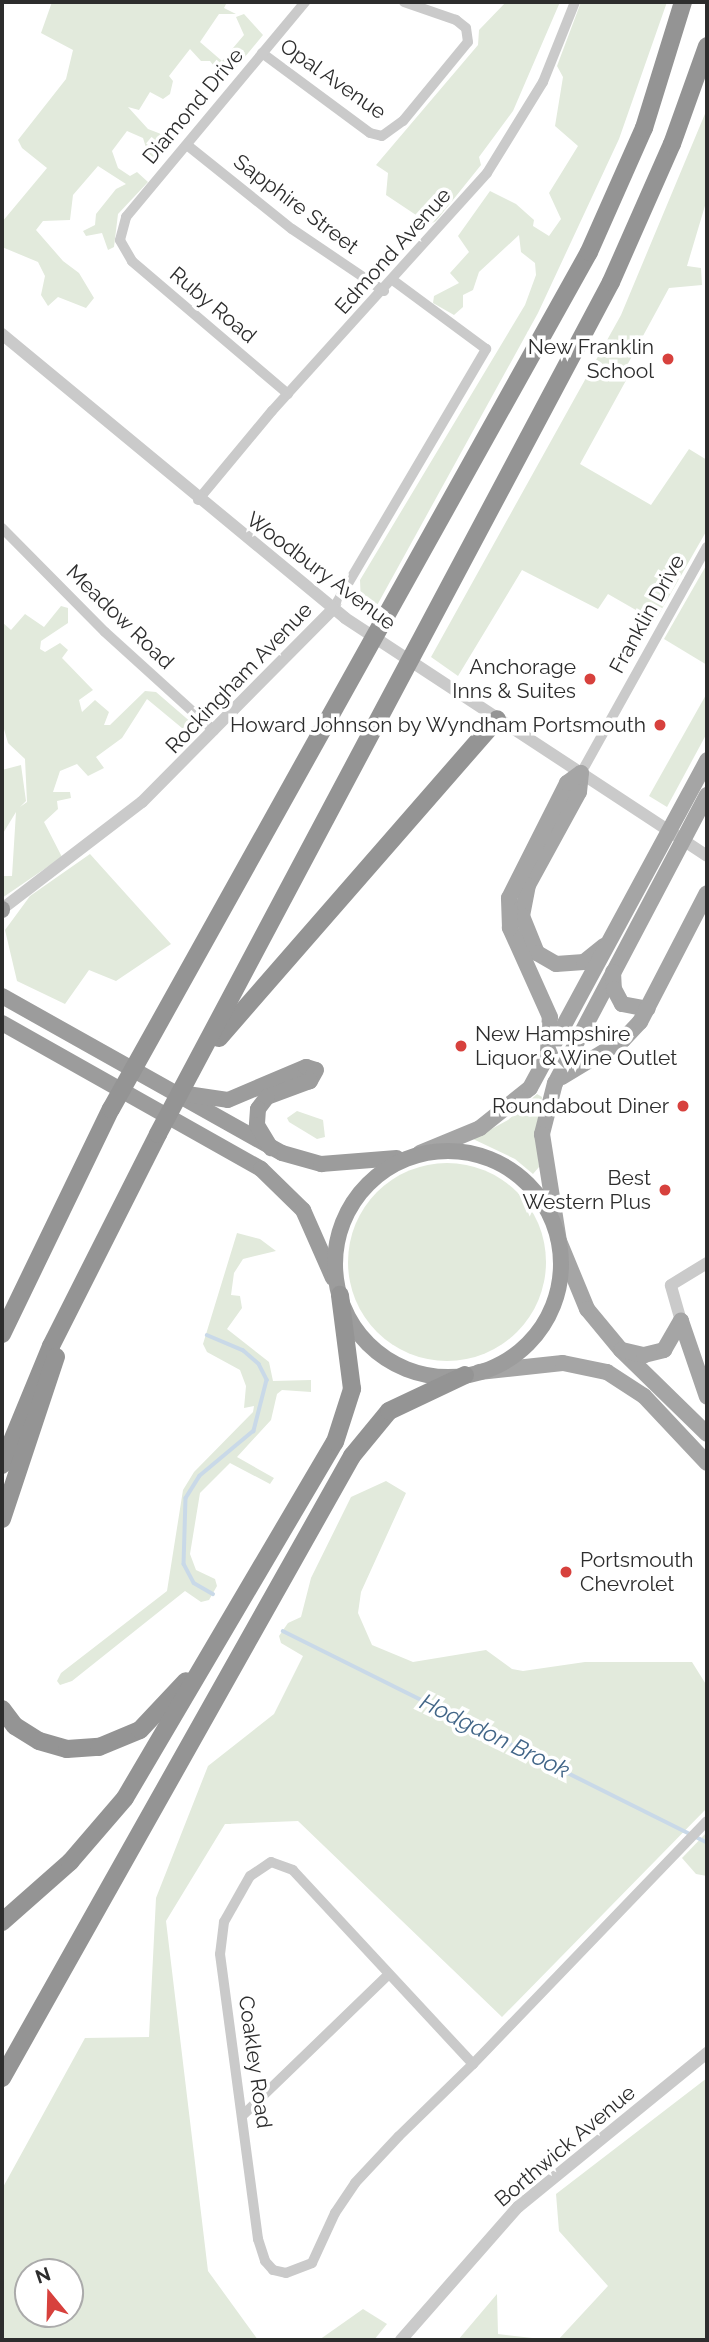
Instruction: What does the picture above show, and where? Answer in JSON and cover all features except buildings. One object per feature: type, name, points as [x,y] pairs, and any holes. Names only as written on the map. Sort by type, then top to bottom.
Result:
[{"type":"highway","points":[[2,1334],[111,1110],[386,624],[589,251],[644,128],[683,2]]},
{"type":"highway","points":[[2,1465],[64,1320],[158,1134],[611,282],[673,144],[707,46]]},
{"type":"highway","points":[[187,1080],[263,983],[497,719]]},
{"type":"highway","points":[[2,982],[28,1010]]},
{"type":"highway","points":[[2,996],[271,1148],[321,1164],[420,1153],[464,1152],[514,1173],[543,1203],[559,1241],[560,1282],[545,1322],[517,1353],[389,1411],[352,1456],[2,2078]]},
{"type":"highway","points":[[2,1023],[269,1176],[303,1210],[355,1328],[384,1356],[423,1374],[472,1374]]},
{"type":"highway","points":[[158,1086],[218,1101],[306,1067],[316,1070],[310,1081],[267,1097],[258,1109],[257,1125],[271,1148]]},
{"type":"highway","points":[[2,1922],[70,1862],[125,1798],[227,1629],[346,1416],[352,1379],[336,1254],[353,1205],[385,1169],[420,1153]]},
{"type":"highway","points":[[2,1519],[49,1385],[64,1320]]},
{"type":"highway","points":[[2,1709],[26,1734],[53,1746],[84,1749],[115,1743],[140,1730],[165,1708],[227,1629]]},
{"type":"main road","points":[[420,1153],[495,1119],[524,1095],[546,1066],[707,760]]},
{"type":"main road","points":[[581,773],[579,792],[524,895],[524,929],[537,953],[565,965],[595,955],[619,928]]},
{"type":"main road","points":[[546,1066],[550,1017],[510,928],[509,898],[567,783],[581,773]]},
{"type":"main road","points":[[707,795],[555,1083],[542,1134],[559,1241],[587,1309],[621,1350],[707,1434]]},
{"type":"main road","points":[[555,1083],[580,1063],[623,1040],[648,1009],[707,893]]},
{"type":"main road","points":[[613,972],[614,989],[622,1004],[648,1009]]},
{"type":"main road","points":[[621,1350],[644,1355],[664,1350],[681,1321]]},
{"type":"main road","points":[[681,1321],[707,1397]]},
{"type":"main road","points":[[472,1374],[564,1363],[607,1372],[644,1396],[707,1463]]},
{"type":"street","name":"Diamond Drive","points":[[120,240],[126,216],[305,2]]},
{"type":"street","name":"Opal Avenue","points":[[262,53],[370,133],[383,136],[403,121],[462,53],[468,42],[466,28],[456,20],[404,2]]},
{"type":"street","name":"Edmond Avenue","points":[[198,500],[288,394],[464,204],[509,141],[543,82],[575,2]]},
{"type":"street","name":"Sapphire Street","points":[[187,145],[292,229],[384,291]]},
{"type":"street","name":"Ruby Road","points":[[120,240],[132,261],[288,394]]},
{"type":"street","name":"Rockingham Avenue","points":[[2,909],[142,802],[333,609],[486,349],[394,281]]},
{"type":"street","name":"Woodbury Avenue","points":[[2,334],[198,500],[333,609],[704,853]]},
{"type":"street","name":"Meadow Road","points":[[2,527],[113,640],[214,731]]},
{"type":"street","name":"Franklin Drive","points":[[581,773],[707,547]]},
{"type":"street","points":[[681,1321],[671,1285],[707,1263]]},
{"type":"street","name":"Coakley Road","points":[[472,2064],[387,1976],[293,1870],[271,1861],[259,1866],[224,1922],[219,1943],[265,2261],[273,2270],[300,2271],[320,2250],[347,2193],[472,2064],[707,1821]]},
{"type":"street","points":[[242,2116],[387,1976]]},
{"type":"street","name":"Borthwick Avenue","points":[[401,2340],[518,2207],[707,2053]]},
{"type":"shaded area","points":[[52,2],[227,2],[224,8],[236,14],[219,14],[200,42],[222,61],[244,35],[236,17],[244,14],[263,35],[225,81],[210,61],[201,61],[190,49],[169,76],[173,81],[170,94],[163,99],[150,92],[139,110],[128,107],[148,129],[161,134],[163,154],[155,158],[148,154],[143,138],[127,131],[112,151],[118,168],[130,176],[137,172],[148,182],[118,214],[114,247],[108,250],[102,233],[86,236],[83,231],[95,225],[96,214],[116,189],[126,184],[98,166],[73,195],[70,220],[43,221],[36,230],[63,261],[79,273],[94,298],[86,308],[58,297],[48,306],[41,295],[45,276],[38,262],[2,247],[2,222],[47,168],[22,148],[18,140],[66,79],[73,50],[41,33]]},
{"type":"shaded area","points":[[506,2],[560,2],[513,111],[479,157],[481,165],[436,221],[423,228],[416,215],[386,195],[388,173],[376,165],[478,45],[479,30]]},
{"type":"shaded area","points":[[581,2],[667,2],[619,139],[538,313],[375,609],[361,605],[360,580],[525,305],[536,275],[535,263],[521,252],[519,235],[479,272],[473,290],[463,295],[463,307],[454,315],[433,303],[434,296],[459,283],[450,273],[469,252],[458,236],[490,191],[516,204],[534,220],[533,226],[549,236],[561,219],[549,193],[578,146],[555,126],[563,77],[557,66]]},
{"type":"shaded area","points":[[707,109],[707,199],[687,266],[701,268],[702,285],[669,288],[625,369],[629,375],[580,464],[651,505],[689,449],[707,460],[707,530],[655,621],[608,594],[598,609],[522,570],[458,676],[431,657],[621,315]]},
{"type":"shaded area","points":[[707,564],[707,665],[664,639]]},
{"type":"shaded area","points":[[61,606],[68,608],[68,623],[41,641],[40,649],[45,652],[60,643],[68,650],[62,658],[93,690],[79,700],[82,712],[95,700],[109,712],[104,725],[110,725],[145,691],[156,692],[200,730],[188,733],[147,699],[122,738],[96,757],[104,768],[88,776],[77,764],[60,771],[53,792],[70,792],[71,798],[57,801],[58,809],[44,822],[62,857],[2,898],[2,876],[12,876],[16,812],[2,835],[2,770],[21,765],[26,801],[20,807],[27,802],[25,759],[8,743],[2,722],[2,622],[11,630],[25,614],[44,627]]},
{"type":"shaded area","points":[[707,693],[707,733],[667,807],[649,796]]},
{"type":"shaded area","points":[[90,854],[171,944],[116,981],[89,970],[65,1004],[17,981],[5,930],[30,896]]},
{"type":"shaded area","points":[[537,1094],[542,1097],[536,1131],[539,1167],[533,1174],[515,1159],[473,1139],[508,1120]]},
{"type":"shaded area","points":[[297,1111],[323,1120],[325,1137],[317,1139],[289,1122],[287,1118]]},
{"type":"shaded area","points":[[447,1163],[485,1171],[517,1192],[538,1224],[546,1262],[538,1300],[517,1332],[485,1353],[447,1361],[409,1353],[377,1332],[356,1300],[348,1262],[356,1224],[377,1192],[409,1171]]},
{"type":"shaded area","points":[[237,1233],[260,1239],[276,1251],[243,1259],[234,1273],[231,1295],[240,1296],[242,1308],[227,1329],[269,1362],[273,1381],[311,1380],[311,1392],[282,1390],[277,1394],[271,1420],[237,1457],[274,1478],[270,1484],[230,1463],[200,1493],[190,1554],[196,1570],[215,1579],[217,1586],[209,1600],[201,1602],[185,1591],[72,1681],[60,1685],[57,1681],[61,1673],[167,1591],[183,1490],[194,1472],[253,1412],[254,1406],[244,1408],[246,1386],[240,1370],[207,1352],[203,1344]]},
{"type":"shaded area","points":[[386,1481],[406,1493],[361,1592],[358,1613],[372,1645],[413,1662],[486,1650],[512,1669],[523,1671],[585,1662],[692,1662],[707,1686],[707,1808],[502,2017],[298,1821],[225,1824],[166,1921],[208,2271],[258,2340],[2,2340],[2,2189],[85,2038],[149,2037],[156,1898],[208,1766],[274,1714],[303,1656],[281,1643],[279,1636],[288,1623],[301,1617],[311,1578],[351,1497]]},
{"type":"shaded area","points":[[707,1832],[707,1876],[696,1874],[682,1858]]},
{"type":"shaded area","points":[[707,2078],[707,2340],[558,2340],[608,2286],[559,2231],[556,2194]]},
{"type":"shaded area","points":[[497,2294],[498,2334],[550,2340],[458,2340]]},
{"type":"shaded area","points":[[363,2309],[387,2324],[374,2340],[319,2340]]},
{"type":"waterway","name":"Hodgdon Brook","points":[[207,1335],[243,1350],[259,1364],[267,1380],[254,1431],[200,1476],[186,1498],[184,1564],[194,1583],[213,1594]]},
{"type":"waterway","name":"Hodgdon Brook","points":[[283,1631],[707,1842]]},
{"type":"place","name":"New Franklin School","points":[[668,359]]},
{"type":"place","name":"Anchorage Inns & Suites","points":[[590,679]]},
{"type":"place","name":"Howard Johnson by Wyndham Portsmouth","points":[[660,725]]},
{"type":"place","name":"New Hampshire Liquor & Wine Outlet","points":[[461,1046]]},
{"type":"place","name":"Roundabout Diner","points":[[683,1106]]},
{"type":"place","name":"Best Western Plus","points":[[665,1190]]},
{"type":"place","name":"Portsmouth Chevrolet","points":[[566,1572]]}]
